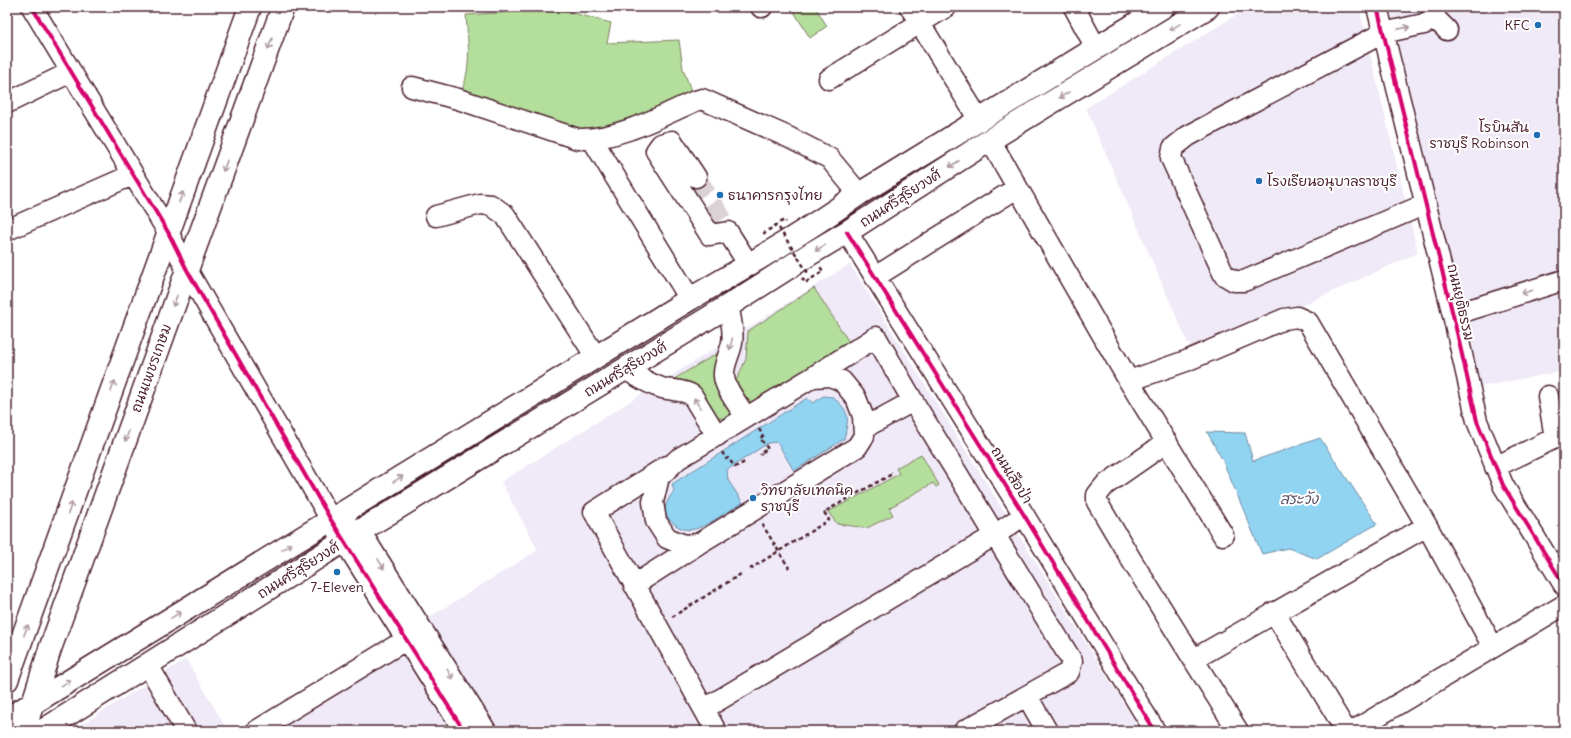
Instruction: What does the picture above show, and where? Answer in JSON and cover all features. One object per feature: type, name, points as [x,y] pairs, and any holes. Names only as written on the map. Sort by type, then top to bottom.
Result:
[{"type":"main road","name":"ถนนเพชรเกษม","points":[[7,680],[250,7]]},
{"type":"main road","name":"ถนนเพชรเกษม","points":[[24,731],[50,649],[283,7]]},
{"type":"main road","name":"ถนนศรีสุริยวงศ์","points":[[7,718],[690,299],[749,265],[859,194],[1163,7]]},
{"type":"main road","name":"ถนนศรีสุริยวงศ์","points":[[42,731],[352,536],[728,306],[990,140],[1208,7]]},
{"type":"main road","points":[[979,120],[990,140]]},
{"type":"main road","points":[[834,211],[847,232]]},
{"type":"street","points":[[32,7],[132,175],[168,232],[187,270],[332,520],[352,536],[486,731]]},
{"type":"street","points":[[829,79],[915,15],[946,7]]},
{"type":"street","points":[[1074,7],[1096,48]]},
{"type":"street","name":"ถนนยุติธรรม","points":[[1377,7],[1453,315],[1477,420],[1502,485],[1564,584]]},
{"type":"street","points":[[1426,204],[1244,281],[1234,281],[1224,275],[1171,158],[1173,148],[1188,136],[1383,32],[1424,24],[1432,19],[1434,9]]},
{"type":"street","points":[[1434,9],[1436,19],[1447,30]]},
{"type":"street","points":[[915,15],[979,120]]},
{"type":"street","points":[[7,103],[71,72]]},
{"type":"street","points":[[412,87],[458,99],[578,139],[592,139],[639,126],[702,99],[788,137],[829,158],[859,194]]},
{"type":"street","points":[[592,139],[690,299]]},
{"type":"street","points":[[990,140],[1016,188],[1166,442],[1223,535]]},
{"type":"street","points":[[696,177],[672,141],[661,144],[656,151],[710,235],[728,230],[749,265]]},
{"type":"street","points":[[7,230],[132,175]]},
{"type":"street","points":[[875,277],[1016,188]]},
{"type":"street","points":[[436,216],[480,204],[491,205],[505,215],[596,357]]},
{"type":"street","name":"ถนนเสือป่า","points":[[847,232],[1024,515],[1155,731]]},
{"type":"street","points":[[1453,315],[1563,284]]},
{"type":"street","points":[[728,306],[733,325],[732,343],[726,363],[724,377],[728,387],[751,420]]},
{"type":"street","points":[[1130,381],[1186,361],[1284,320],[1297,317],[1308,322],[1427,526],[1492,647]]},
{"type":"street","points":[[716,731],[594,512],[678,459],[718,442],[813,377],[876,337],[913,401],[1072,661],[1069,672],[964,731]]},
{"type":"street","points":[[625,369],[651,384],[664,388],[686,391],[692,395],[718,442]]},
{"type":"street","points":[[634,585],[857,447],[864,436],[864,428],[863,416],[856,398],[842,381],[830,376],[813,377]]},
{"type":"street","points":[[1496,467],[1555,438],[1548,396]]},
{"type":"street","points":[[864,428],[913,401]]},
{"type":"street","points":[[1166,442],[1106,485],[1097,496],[1098,502],[1132,561],[1238,731]]},
{"type":"street","points":[[678,459],[659,477],[653,502],[656,521],[667,538],[684,546],[698,544]]},
{"type":"street","points":[[704,709],[995,535],[1024,515]]},
{"type":"street","points":[[1194,659],[1427,526]]},
{"type":"street","points":[[352,536],[407,639],[464,731]]},
{"type":"street","points":[[1353,731],[1564,605]]},
{"type":"street","points":[[1274,612],[1346,731]]},
{"type":"street","points":[[256,731],[407,639]]},
{"type":"street","points":[[148,665],[186,731]]},
{"type":"street","points":[[1027,696],[1047,731]]},
{"type":"path","points":[[779,228],[808,273],[802,278],[805,282],[823,271]]},
{"type":"path","points":[[751,420],[763,436],[760,438],[768,450],[760,453],[761,455]]},
{"type":"path","points":[[718,442],[726,459],[728,458],[735,467],[745,463]]},
{"type":"path","points":[[750,569],[829,520],[824,512],[892,474],[891,472]]},
{"type":"path","points":[[754,510],[789,568]]},
{"type":"path","points":[[668,620],[742,574]]},
{"type":"shaded area","name":"โรงเรียนอนุบาลราชบุรี","points":[[1249,7],[1359,7],[1418,253],[1193,355],[1086,108]]},
{"type":"shaded area","points":[[1389,7],[1564,7],[1564,371],[1480,387]]},
{"type":"shaded area","name":"วิทยาลัยเทคนิค ราชบุรี","points":[[850,264],[1141,731],[245,731],[538,550],[501,482]]},
{"type":"shaded area","points":[[186,659],[228,731],[71,731]]},
{"type":"green space","points":[[791,7],[815,7],[827,26],[810,38]]},
{"type":"green space","points":[[558,9],[611,23],[607,43],[679,40],[683,69],[695,101],[592,139],[458,99],[463,88],[468,68],[466,15]]},
{"type":"green space","points":[[814,288],[849,342],[753,404],[746,397],[736,381],[746,359],[748,331]]},
{"type":"green space","points":[[721,351],[733,412],[722,418],[714,417],[693,384],[669,382]]},
{"type":"green space","points":[[921,454],[939,485],[936,487],[933,483],[889,508],[893,515],[867,528],[837,524],[828,512],[899,474],[896,468]]},
{"type":"water","points":[[823,396],[833,397],[839,402],[846,412],[847,425],[844,439],[794,471],[777,442],[768,443],[727,470],[728,480],[743,503],[704,526],[692,530],[681,528],[669,519],[665,508],[674,491],[672,484],[807,398],[813,403]]},
{"type":"water","name":"สระวัง","points":[[1207,432],[1245,433],[1253,461],[1320,438],[1377,524],[1317,559],[1288,548],[1262,554],[1222,459]]},
{"type":"tunnel","points":[[696,177],[727,227]]},
{"type":"cycle path","points":[[32,7],[168,232],[187,270],[331,520],[464,731]]},
{"type":"cycle path","points":[[1377,7],[1453,315],[1477,421],[1503,485],[1564,585]]},
{"type":"cycle path","points":[[847,232],[1024,515],[1155,731]]},
{"type":"place","name":"KFC","points":[[1538,25]]},
{"type":"place","name":"โรบินสัน ราชบุรี Robinson","points":[[1537,135]]},
{"type":"place","name":"โรงเรียนอนุบาลราชบุรี","points":[[1259,181]]},
{"type":"place","name":"ธนาคารกรุงไทย","points":[[720,195]]},
{"type":"place","name":"วิทยาลัยเทคนิค ราชบุรี","points":[[753,498]]},
{"type":"place","name":"7-Eleven","points":[[337,572]]}]
